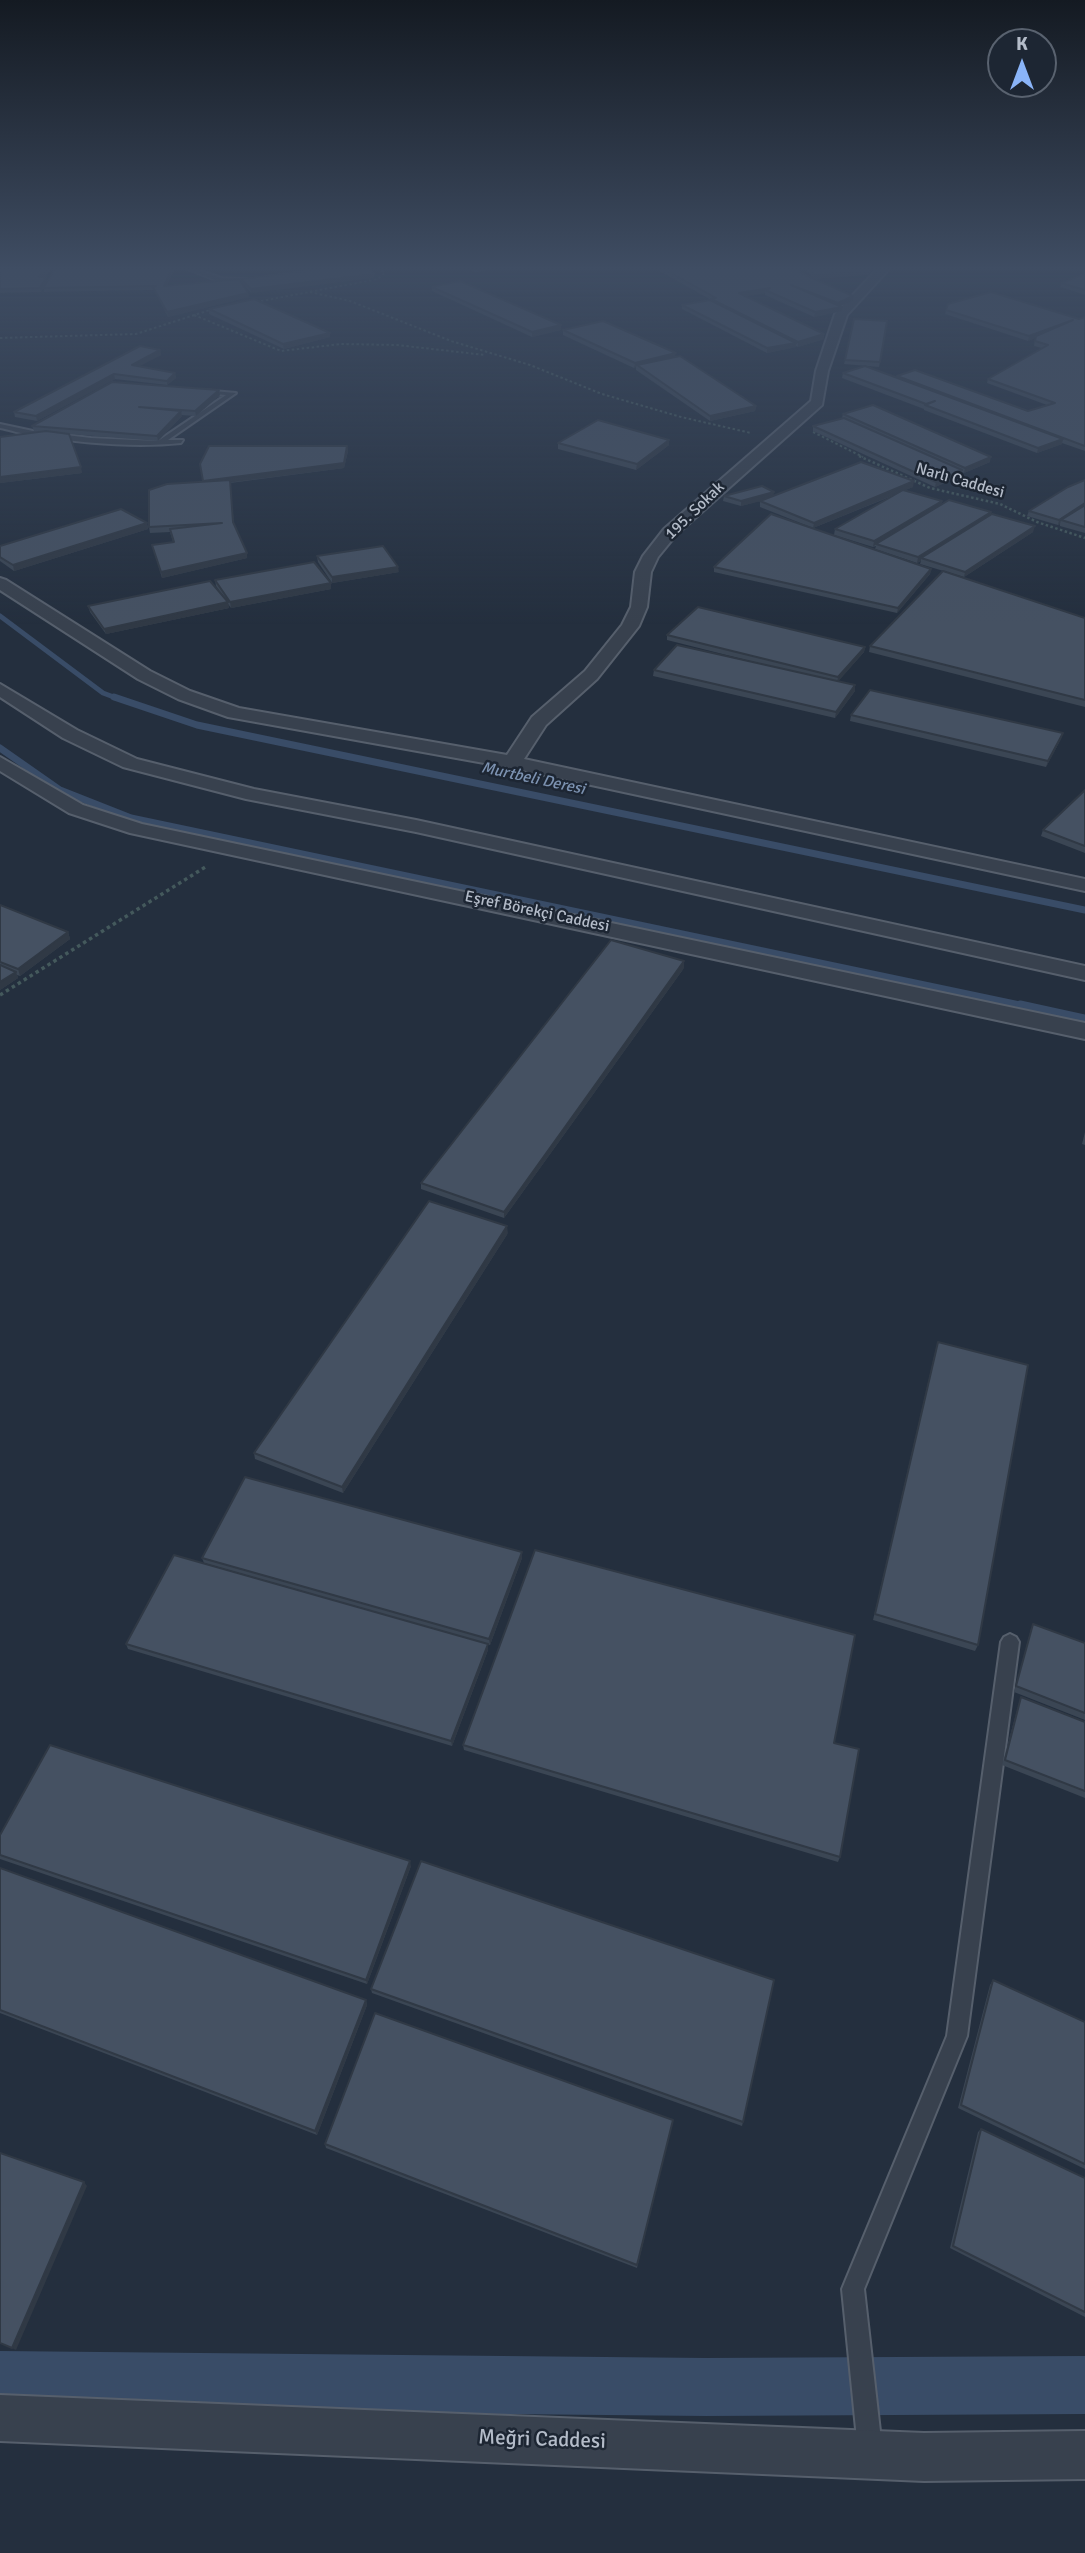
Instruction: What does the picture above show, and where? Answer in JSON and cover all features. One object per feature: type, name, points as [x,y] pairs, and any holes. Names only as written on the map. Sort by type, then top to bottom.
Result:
[{"type":"street","name":"195. Sokak","points":[[512,762],[539,722],[591,675],[630,626],[639,607],[643,572],[651,556],[670,532],[817,402],[819,387]]},
{"type":"street","points":[[0,583],[144,675],[184,695],[235,713],[512,762],[1085,885]]},
{"type":"street","points":[[0,689],[70,734],[130,763],[253,794],[416,826],[1085,972]]},
{"type":"street","name":"Eşref Börekçi Caddesi","points":[[0,763],[76,809],[137,829],[1085,1031]]},
{"type":"street","name":"Meğri Caddesi","points":[[0,2417],[924,2457],[1085,2455]]},
{"type":"lane","points":[[158,444],[233,393],[193,390]]},
{"type":"lane","points":[[0,426],[12,426],[34,434],[158,444],[181,442]]},
{"type":"lane","points":[[870,2454],[853,2289],[957,2036],[1010,1642]]},
{"type":"path","points":[[585,387],[602,394],[774,439]]},
{"type":"path","name":"Narlı Caddesi","points":[[793,422],[918,483],[1000,505],[1037,522],[1085,538]]},
{"type":"path","points":[[0,995],[234,848]]},
{"type":"building","points":[[61,387],[90,387],[36,416],[14,412]]},
{"type":"building","points":[[103,387],[219,390],[195,411],[139,407],[181,411],[157,436],[32,426]]},
{"type":"building","points":[[669,387],[727,387],[756,406],[710,416]]},
{"type":"building","points":[[881,387],[922,387],[1063,439],[1038,448],[925,405],[935,401],[926,404]]},
{"type":"building","points":[[927,387],[962,387],[1028,411],[1055,403],[1011,387],[1085,387],[1085,446]]},
{"type":"building","points":[[873,405],[991,457],[965,468],[843,414]]},
{"type":"building","points":[[844,418],[962,470],[936,482],[813,426]]},
{"type":"building","points":[[598,420],[669,440],[637,464],[558,443]]},
{"type":"building","points":[[46,431],[69,434],[81,467],[0,477],[0,437]]},
{"type":"building","points":[[209,446],[347,446],[344,463],[203,481],[200,464]]},
{"type":"building","points":[[861,462],[914,481],[814,523],[760,501]]},
{"type":"building","points":[[230,480],[233,522],[247,553],[161,572],[152,545],[174,542],[170,529],[222,523],[149,527],[149,490],[167,484]]},
{"type":"building","points":[[1085,480],[1085,503],[1059,520],[1029,511],[1068,487]]},
{"type":"building","points":[[762,486],[774,492],[741,501],[724,496]]},
{"type":"building","points":[[903,490],[942,501],[874,541],[835,529]]},
{"type":"building","points":[[949,500],[991,512],[918,557],[876,544]]},
{"type":"building","points":[[1085,505],[1085,527],[1061,520]]},
{"type":"building","points":[[121,509],[147,523],[13,565],[0,557],[0,546]]},
{"type":"building","points":[[771,514],[931,569],[898,608],[714,567]]},
{"type":"building","points":[[992,514],[1035,526],[965,572],[921,558]]},
{"type":"building","points":[[383,546],[398,567],[332,577],[317,556]]},
{"type":"building","points":[[314,562],[331,583],[230,602],[215,580]]},
{"type":"building","points":[[943,571],[1085,618],[1085,700],[870,646]]},
{"type":"building","points":[[210,581],[228,602],[104,629],[88,606]]},
{"type":"building","points":[[698,607],[865,647],[838,677],[667,635]]},
{"type":"building","points":[[677,645],[855,685],[836,712],[654,670]]},
{"type":"building","points":[[870,690],[1063,733],[1048,761],[851,715]]},
{"type":"building","points":[[1085,790],[1085,846],[1043,830]]},
{"type":"building","points":[[0,905],[68,932],[18,969],[0,962]]},
{"type":"building","points":[[611,940],[684,961],[504,1212],[421,1183]]},
{"type":"building","points":[[0,965],[16,972],[0,982]]},
{"type":"building","points":[[429,1201],[507,1226],[342,1487],[254,1453]]},
{"type":"building","points":[[938,1342],[1028,1365],[978,1645],[875,1614]]},
{"type":"building","points":[[245,1477],[522,1552],[489,1639],[202,1558]]},
{"type":"building","points":[[535,1550],[855,1635],[834,1743],[859,1749],[840,1857],[463,1745]]},
{"type":"building","points":[[174,1555],[488,1644],[451,1741],[126,1644]]},
{"type":"building","points":[[1033,1624],[1085,1643],[1085,1713],[1016,1686]]},
{"type":"building","points":[[1021,1697],[1085,1722],[1085,1791],[1005,1760]]},
{"type":"building","points":[[50,1745],[410,1861],[366,1980],[0,1855],[0,1835]]},
{"type":"building","points":[[421,1861],[774,1980],[743,2122],[371,1989]]},
{"type":"building","points":[[0,1868],[366,2000],[315,2131],[0,2010]]},
{"type":"building","points":[[993,1980],[1085,2022],[1085,2164],[961,2105]]},
{"type":"building","points":[[375,2013],[673,2120],[637,2265],[325,2144]]},
{"type":"building","points":[[981,2129],[1085,2178],[1085,2312],[953,2246]]},
{"type":"building","points":[[0,2153],[84,2182],[12,2348],[0,2343]]},
{"type":"waterway","name":"Murtbeli Deresi","points":[[0,616],[103,693],[119,699]]},
{"type":"waterway","name":"Murtbeli Deresi","points":[[114,697],[197,725],[1085,910]]},
{"type":"waterway","points":[[0,748],[60,790],[131,818],[1029,1007]]},
{"type":"waterway","points":[[1020,1005],[1085,1019]]},
{"type":"waterway","points":[[0,2380],[706,2387],[1085,2385]]}]
